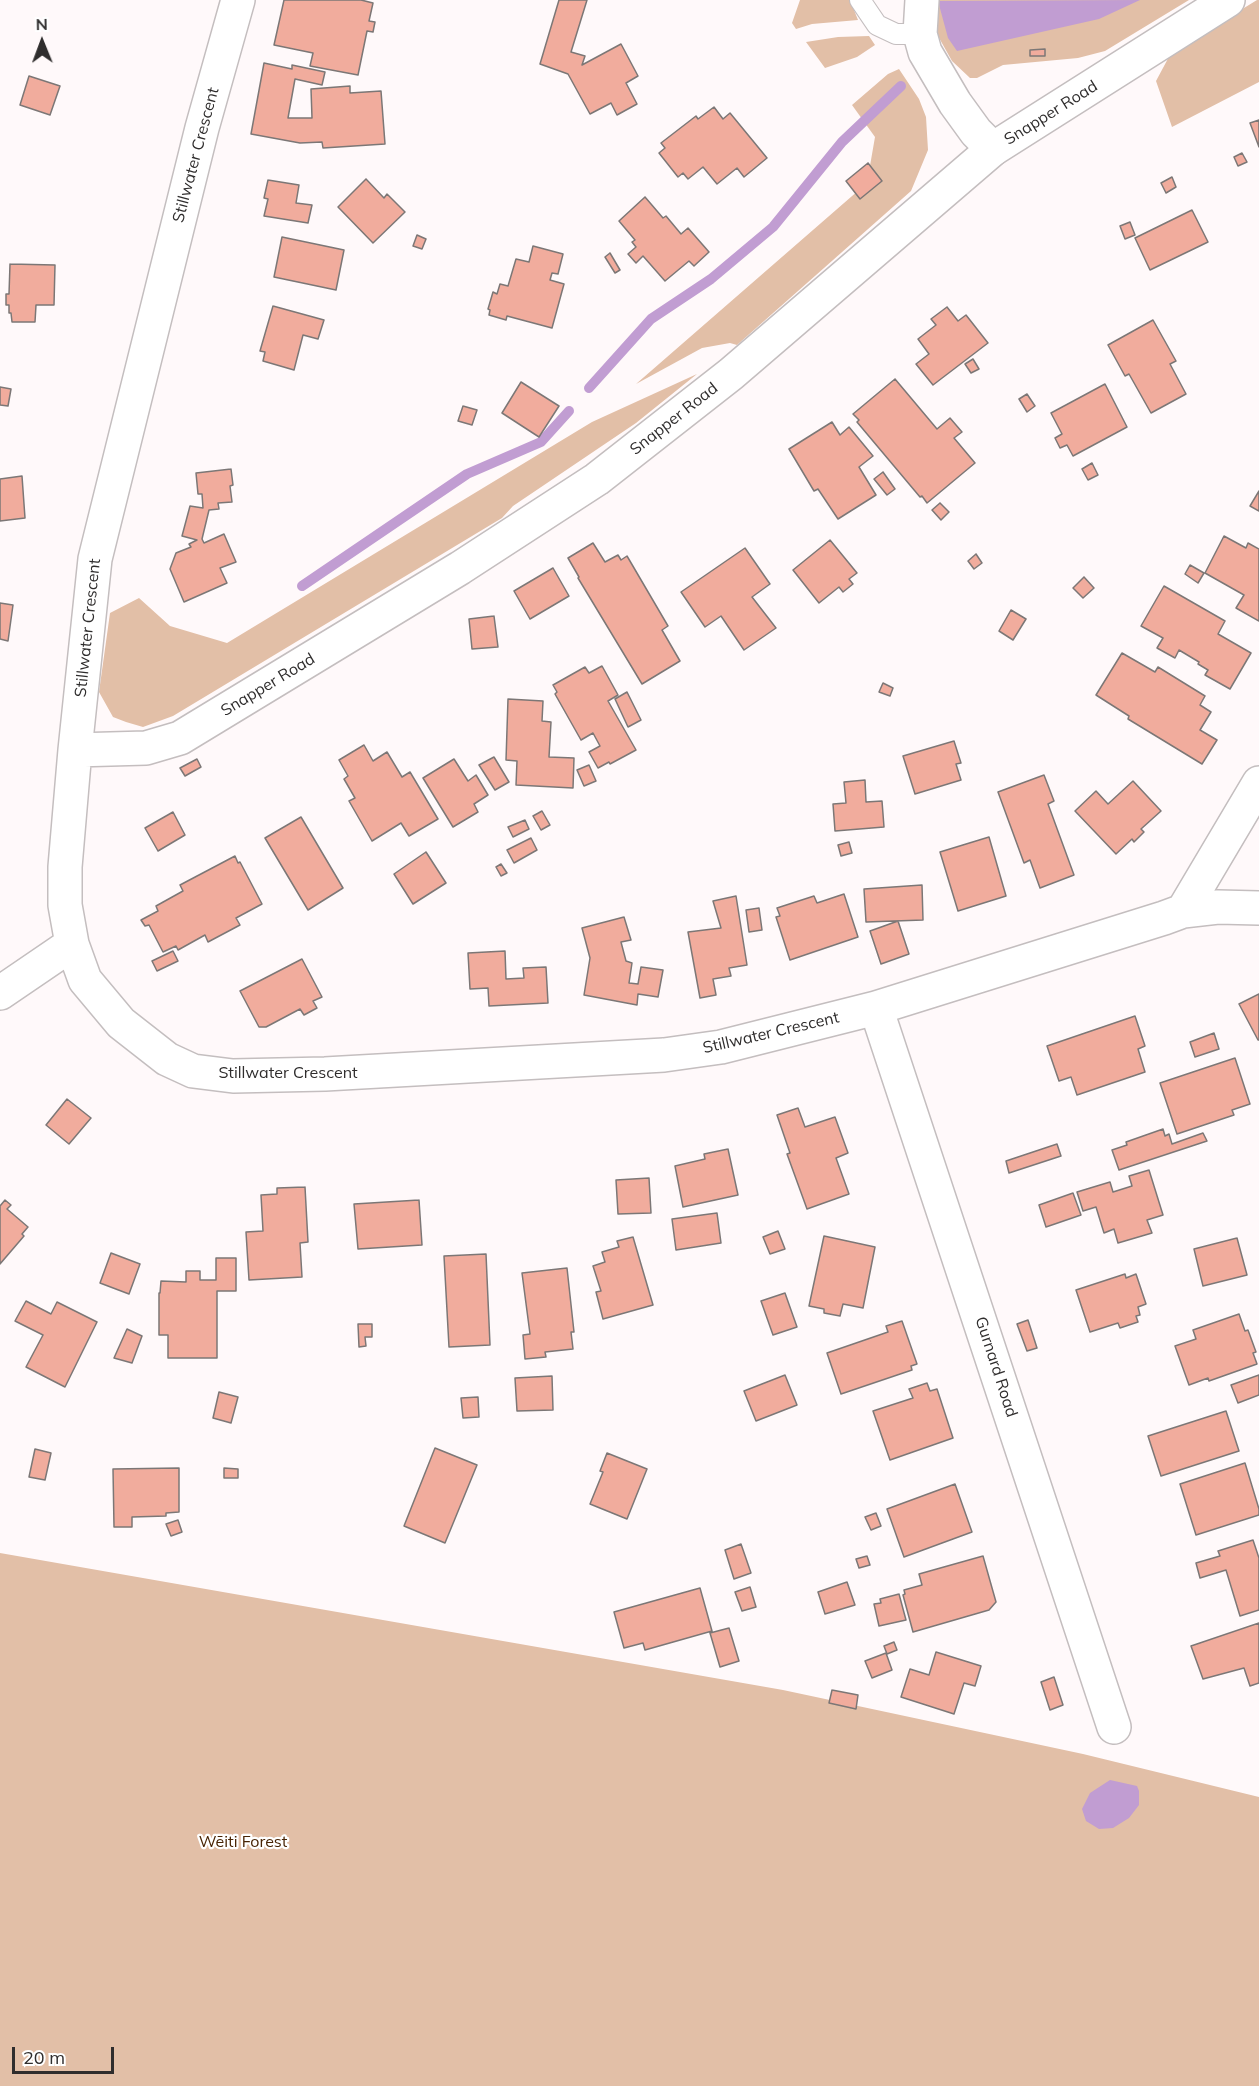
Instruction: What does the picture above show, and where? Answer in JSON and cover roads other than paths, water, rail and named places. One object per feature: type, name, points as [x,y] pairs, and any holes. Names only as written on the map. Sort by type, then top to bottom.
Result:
[{"type":"street","name":"Stillwater Crescent","points":[[238,0],[202,128],[95,559],[75,750],[65,867],[65,905],[72,944],[85,980],[121,1023],[167,1059],[193,1071],[233,1076],[325,1074],[664,1055],[722,1047],[876,1008],[1164,918],[1183,910],[1218,907],[1259,908]]},
{"type":"street","points":[[922,0],[920,34],[925,51],[954,103],[976,132],[993,149]]},
{"type":"street","name":"Snapper Road","points":[[75,750],[146,748],[180,738],[459,568],[597,479],[731,374],[993,149],[1228,0]]},
{"type":"street","points":[[1183,910],[1259,783]]},
{"type":"street","points":[[0,993],[72,944]]},
{"type":"street","name":"Gurnard Road","points":[[876,1008],[1114,1727]]},
{"type":"lane","points":[[860,0],[877,25],[896,34],[920,34]]},
{"type":"waterway","points":[[589,388],[651,319],[711,279],[773,227],[842,142],[901,86]]},
{"type":"waterway","points":[[302,586],[467,474],[541,442],[569,411]]},
{"type":"park label","name":"Wēiti Forest","points":[[243,1842]]}]
